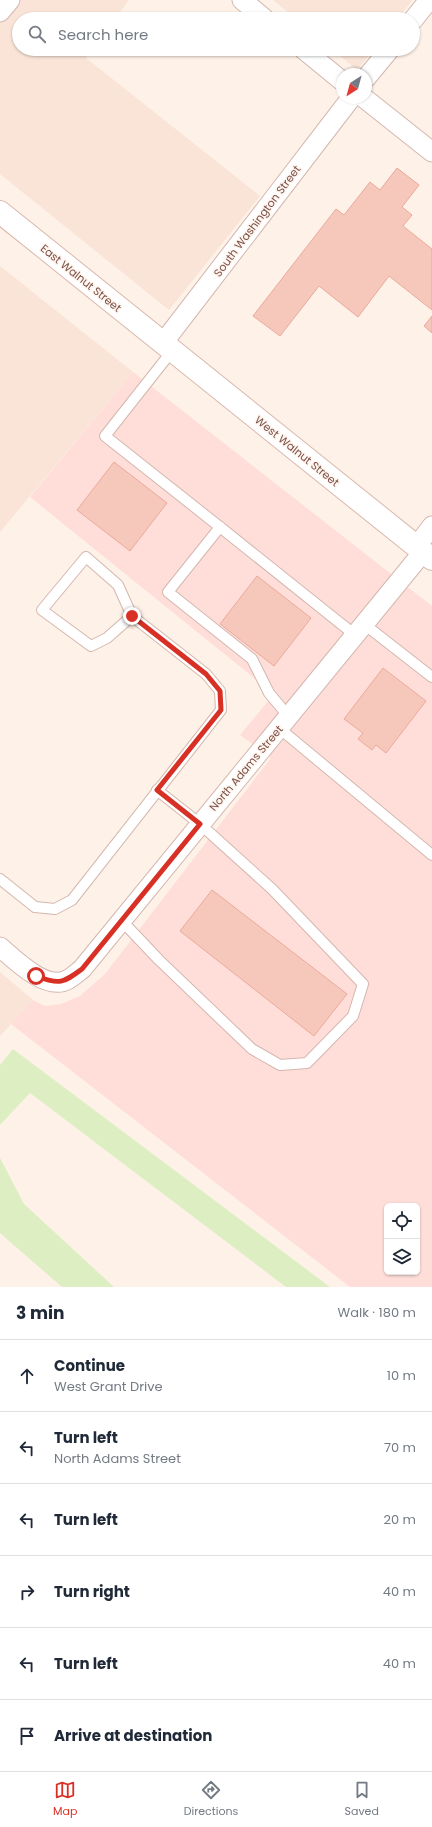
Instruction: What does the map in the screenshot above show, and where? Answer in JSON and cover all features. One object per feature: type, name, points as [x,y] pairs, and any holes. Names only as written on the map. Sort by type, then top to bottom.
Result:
[{"type":"main road","name":"East Walnut Street","points":[[0,212],[168,347]]},
{"type":"main road","name":"West Walnut Street","points":[[168,347],[424,553]]},
{"type":"street","points":[[0,12],[10,0]]},
{"type":"street","points":[[242,0],[257,12]]},
{"type":"street","points":[[419,12],[429,0]]},
{"type":"street","points":[[312,56],[336,75]]},
{"type":"street","points":[[372,71],[384,56]]},
{"type":"street","name":"South Washington Street","points":[[168,347],[346,104]]},
{"type":"street","points":[[372,104],[432,152]]},
{"type":"street","name":"North Adams Street","points":[[0,947],[36,976],[51,982],[66,981],[82,969],[424,553],[432,526]]},
{"type":"lane","points":[[168,347],[105,436],[220,527],[360,630],[432,677]]},
{"type":"lane","points":[[220,527],[168,592],[252,659],[284,722],[432,854]]},
{"type":"lane","points":[[0,879],[35,907],[55,909],[72,900],[221,710],[220,691],[206,674],[132,616],[118,585],[86,557],[42,610],[91,646],[107,638],[132,616]]},
{"type":"lane","points":[[122,921],[159,960],[252,1049],[280,1064],[307,1063],[352,1016],[363,984],[272,888],[200,824],[157,790]]},
{"type":"shaded area","points":[[0,0],[129,0],[120,12],[12,12],[12,56],[87,56],[86,58],[260,196],[169,310],[0,174]]},
{"type":"shaded area","points":[[273,0],[412,0],[403,12],[288,12]]},
{"type":"shaded area","points":[[340,56],[368,56],[359,68],[355,68]]},
{"type":"shaded area","points":[[0,266],[133,372],[0,532]]},
{"type":"shaded area","points":[[133,372],[432,606],[432,1287],[350,1287],[11,1024],[33,1000],[45,1006],[61,1004],[80,996],[105,974],[271,758],[240,735],[274,694],[30,497]]},
{"type":"shaded area","points":[[0,972],[33,1000],[0,1036]]},
{"type":"green space","points":[[13,1049],[330,1287],[286,1287],[30,1093],[0,1125],[0,1065]]},
{"type":"green space","points":[[0,1158],[24,1204],[114,1287],[62,1287],[0,1233]]},
{"type":"building","points":[[397,168],[419,185],[402,207],[412,215],[403,226],[432,249],[432,310],[389,276],[358,317],[319,286],[280,336],[253,316],[336,209],[344,215],[370,182],[380,190]]},
{"type":"building","points":[[432,316],[432,333],[424,326]]},
{"type":"building","points":[[114,462],[167,503],[130,551],[77,510]]},
{"type":"building","points":[[257,576],[311,618],[274,666],[220,624]]},
{"type":"building","points":[[383,668],[426,701],[386,753],[376,745],[372,750],[358,739],[363,733],[344,719]]},
{"type":"building","points":[[212,890],[347,994],[314,1036],[180,931]]},
{"type":"route","points":[[36,976],[51,982],[66,981],[82,969],[200,824],[157,790],[221,710],[220,691],[206,674],[132,616]]}]
